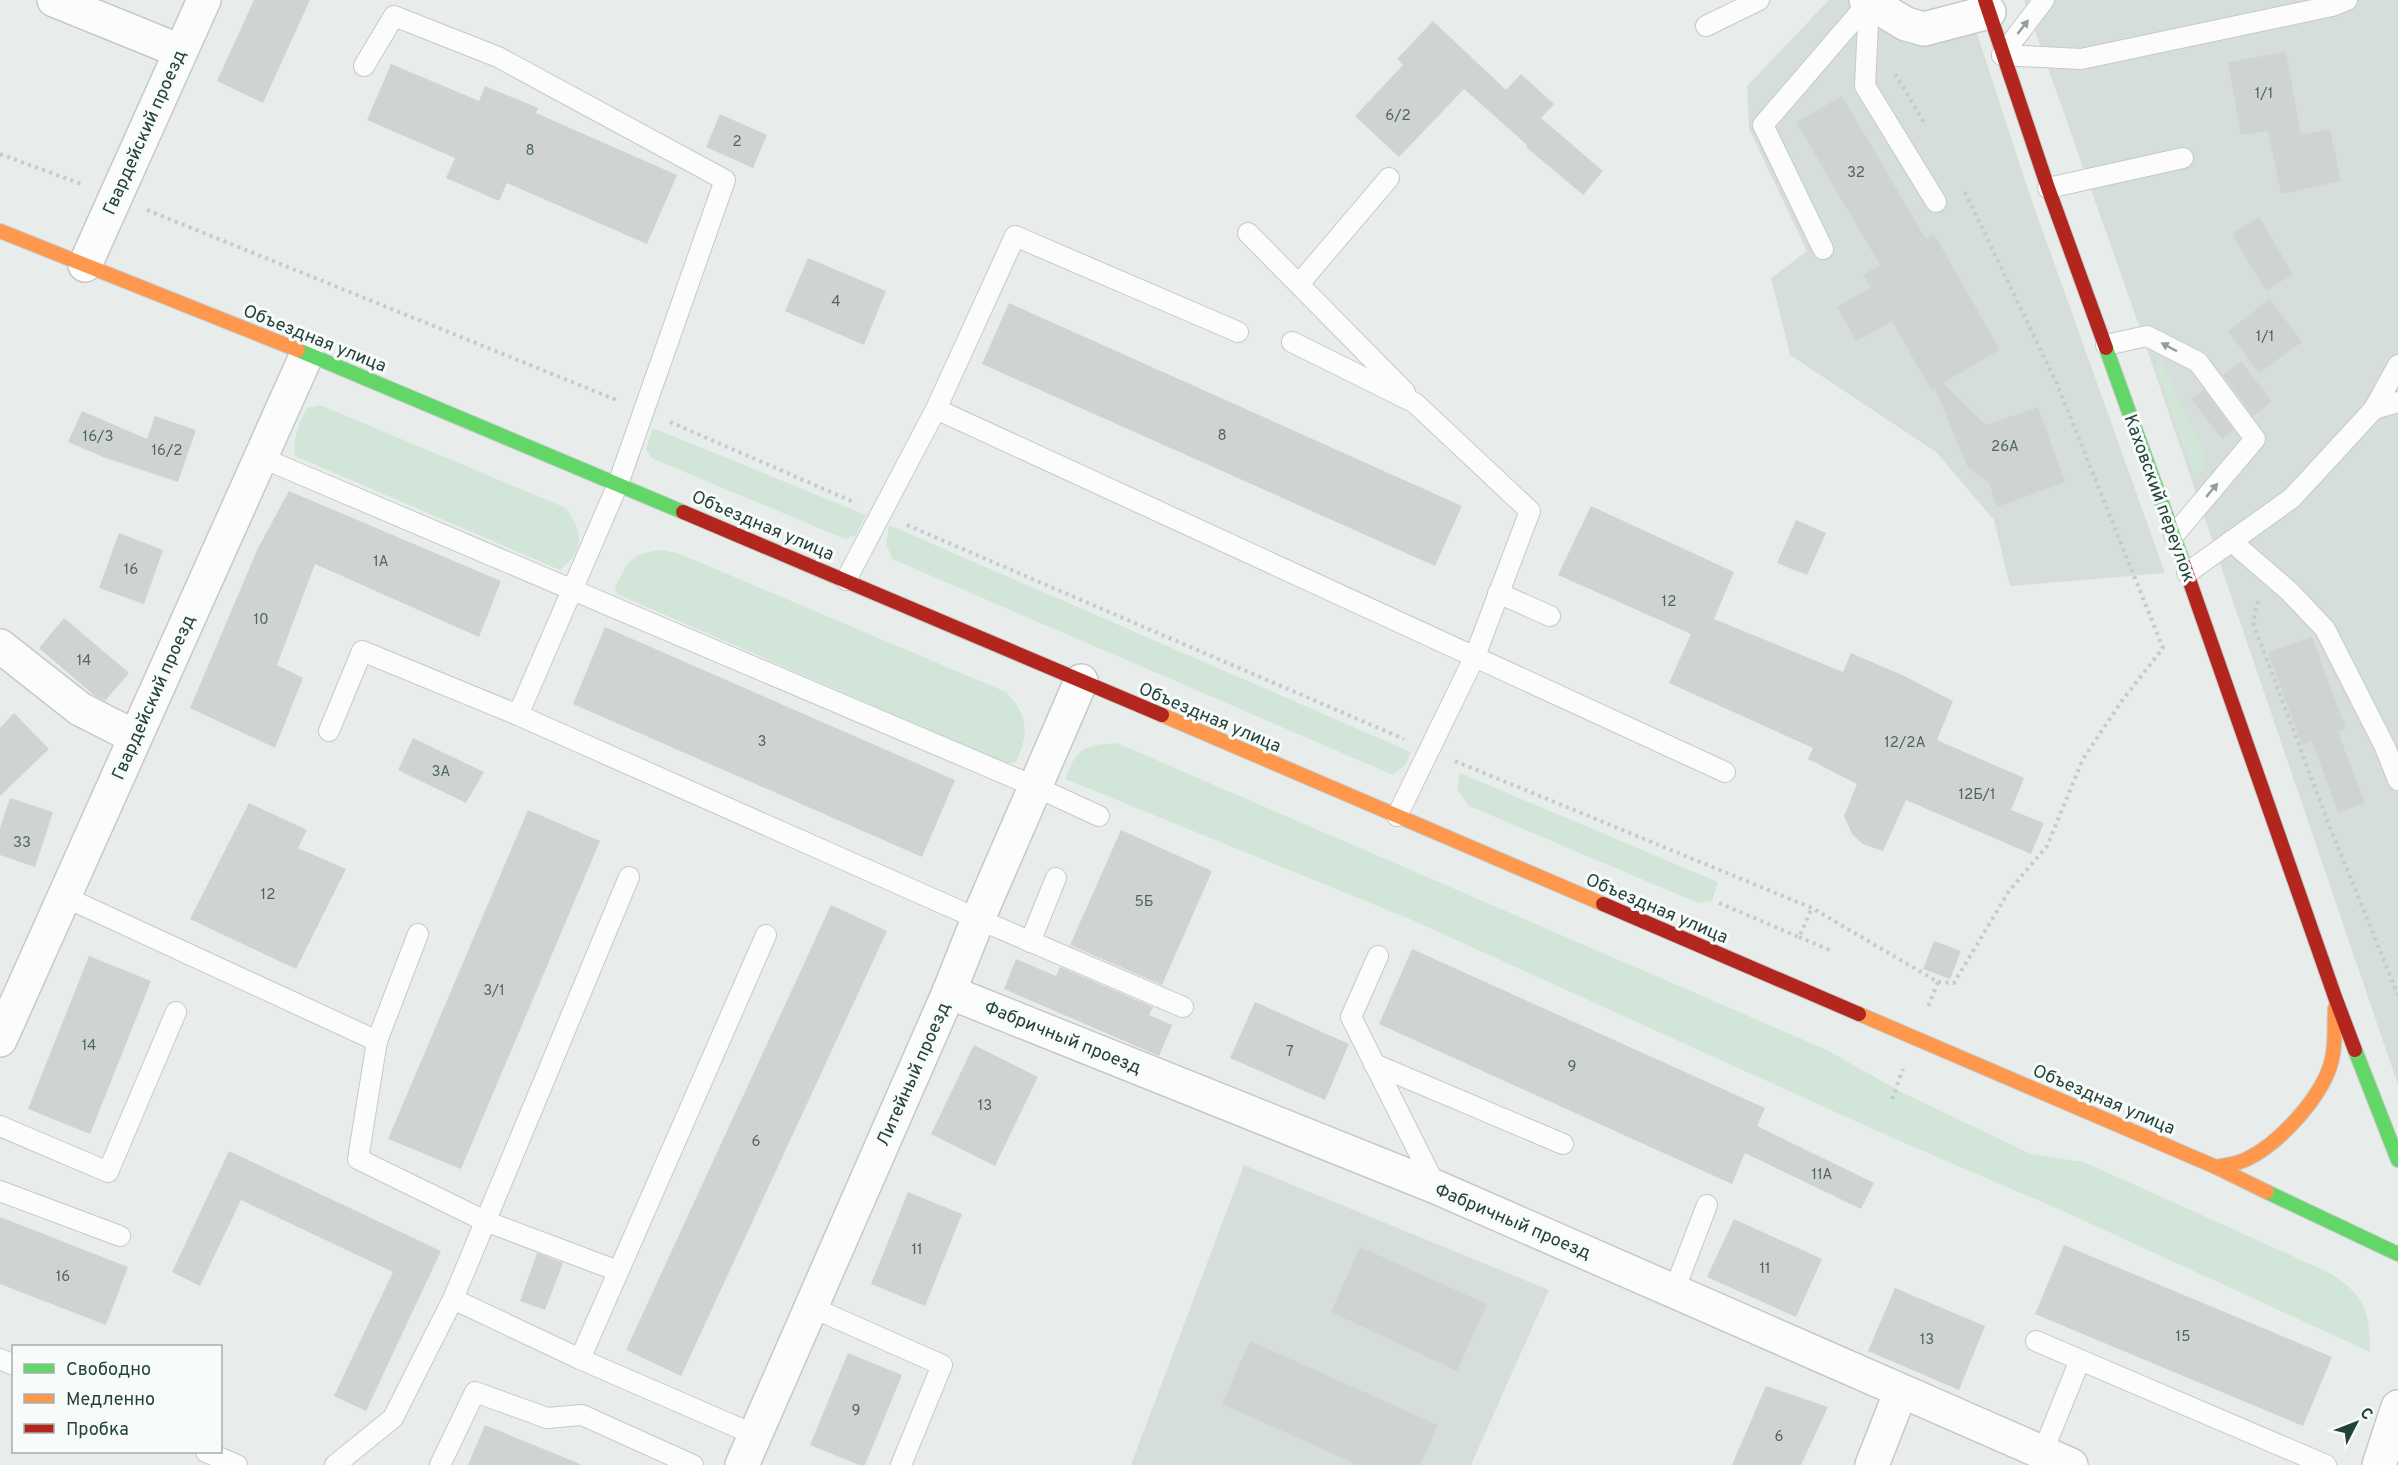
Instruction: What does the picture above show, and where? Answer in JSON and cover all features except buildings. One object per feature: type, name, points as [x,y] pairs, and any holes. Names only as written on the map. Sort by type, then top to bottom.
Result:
[{"type":"main road","name":"Каховский переулок","points":[[1987,6],[2048,188],[2174,535],[2335,997],[2398,1160]]},
{"type":"main road","name":"Объездная улица","points":[[0,231],[307,354],[846,580],[2216,1167],[2398,1254]]},
{"type":"main road","points":[[2216,1167],[2246,1160],[2270,1145],[2297,1119],[2319,1086],[2331,1061],[2335,997]]},
{"type":"street","points":[[54,0],[180,51]]},
{"type":"street","name":"Гвардейский проезд","points":[[85,266],[204,0]]},
{"type":"street","points":[[1868,1],[1906,24],[1924,28],[1987,6]]},
{"type":"street","name":"Гвардейский проезд","points":[[0,1040],[307,354]]},
{"type":"street","points":[[0,646],[80,710],[135,737]]},
{"type":"street","name":"Литейный проезд","points":[[742,1465],[949,992],[1081,681]]},
{"type":"street","name":"Фабричный проезд","points":[[949,992],[1436,1187],[1902,1391],[2050,1461]]},
{"type":"street","points":[[1872,1465],[1902,1391]]},
{"type":"street","points":[[2379,1465],[2398,1407]]},
{"type":"lane","points":[[1706,26],[1759,0]]},
{"type":"lane","points":[[2002,55],[2044,0]]},
{"type":"lane","points":[[2002,55],[2081,59],[2332,6],[2347,0]]},
{"type":"lane","points":[[1868,1],[1865,86],[1936,202]]},
{"type":"lane","points":[[1823,249],[1763,125],[1868,1]]},
{"type":"lane","points":[[364,66],[394,16],[498,57],[725,180],[618,484],[518,715]]},
{"type":"lane","points":[[2048,188],[2182,158]]},
{"type":"lane","points":[[1299,284],[1389,178]]},
{"type":"lane","points":[[1248,233],[1415,403],[1530,511],[1475,656],[1396,816]]},
{"type":"lane","points":[[846,580],[936,409],[1015,236],[1238,332]]},
{"type":"lane","points":[[2106,345],[2147,336],[2198,362],[2255,438],[2174,535]]},
{"type":"lane","points":[[1292,342],[1415,403]]},
{"type":"lane","points":[[2187,573],[2292,498],[2374,409],[2398,365]]},
{"type":"lane","points":[[2374,409],[2398,402]]},
{"type":"lane","points":[[936,409],[1725,772]]},
{"type":"lane","points":[[260,457],[1099,816]]},
{"type":"lane","points":[[2231,541],[2290,592],[2325,630],[2385,747],[2398,780]]},
{"type":"lane","points":[[1498,593],[1550,616]]},
{"type":"lane","points":[[329,731],[362,651],[518,715],[978,920],[1183,1007]]},
{"type":"lane","points":[[335,1465],[393,1418],[453,1299],[629,877]]},
{"type":"lane","points":[[1030,942],[1056,878]]},
{"type":"lane","points":[[65,897],[377,1041]]},
{"type":"lane","points":[[418,933],[377,1041],[358,1159],[485,1221],[618,1271]]},
{"type":"lane","points":[[580,1359],[766,935]]},
{"type":"lane","points":[[1378,956],[1351,1017],[1436,1187]]},
{"type":"lane","points":[[0,1126],[108,1172],[176,1012]]},
{"type":"lane","points":[[1374,1064],[1563,1144]]},
{"type":"lane","points":[[0,1191],[120,1236]]},
{"type":"lane","points":[[1674,1291],[1707,1205]]},
{"type":"lane","points":[[453,1299],[580,1359],[755,1435]]},
{"type":"lane","points":[[811,1307],[942,1365],[901,1465]]},
{"type":"lane","points":[[2036,1341],[2326,1465]]},
{"type":"lane","points":[[2050,1461],[2080,1360]]},
{"type":"lane","points":[[440,1465],[475,1392],[547,1418],[582,1415],[693,1465]]},
{"type":"lane","points":[[208,1453],[237,1465]]},
{"type":"path","points":[[1893,70],[1928,129]]},
{"type":"path","points":[[0,154],[116,197],[645,411],[1428,750],[1812,908],[1938,982],[1954,983],[2009,891],[2047,846],[2083,759],[2121,702],[2163,648],[2057,384],[1962,188]]},
{"type":"path","points":[[2265,571],[2253,623],[2329,825],[2398,995]]},
{"type":"path","points":[[1719,903],[1832,951]]},
{"type":"path","points":[[1799,937],[1812,908]]},
{"type":"path","points":[[1892,1100],[1938,982]]},
{"type":"shaded area","points":[[1829,0],[1849,0],[1902,32],[1974,24],[2029,193],[2165,573],[2010,586],[1994,520],[1936,452],[1790,355],[1771,278],[1807,251],[1749,129],[1747,86]]},
{"type":"shaded area","points":[[2024,0],[2398,0],[2398,1085],[2136,317]]},
{"type":"shaded area","points":[[1244,1165],[1549,1290],[1471,1465],[1131,1465]]},
{"type":"green space","points":[[2158,361],[2161,362],[2206,457],[2203,468],[2198,474],[2193,473],[2155,365]]},
{"type":"green space","points":[[320,405],[566,508],[579,533],[578,547],[574,555],[560,570],[295,456],[295,437],[304,414],[307,408]]},
{"type":"green space","points":[[653,428],[866,515],[856,535],[845,539],[651,458],[646,449]]},
{"type":"green space","points":[[889,525],[1411,752],[1405,765],[1393,775],[892,559],[886,543]]},
{"type":"green space","points":[[664,550],[680,554],[1006,692],[1023,717],[1025,733],[1016,762],[1007,764],[617,594],[615,587],[632,559],[644,553]]},
{"type":"green space","points":[[1117,743],[1827,1050],[1901,1092],[2031,1154],[2084,1162],[2330,1273],[2351,1289],[2363,1306],[2369,1326],[2370,1352],[2065,1212],[1877,1131],[1412,920],[1065,779],[1078,754],[1097,745]]},
{"type":"green space","points":[[1460,773],[1718,882],[1712,901],[1698,903],[1469,806],[1457,789]]},
{"type":"traffic: fast","points":[[2106,348],[2184,565]]},
{"type":"traffic: fast","points":[[298,350],[683,512]]},
{"type":"traffic: fast","points":[[2355,1050],[2398,1160]]},
{"type":"traffic: fast","points":[[2267,1192],[2398,1254]]},
{"type":"traffic: slow","points":[[0,231],[298,350]]},
{"type":"traffic: slow","points":[[1162,715],[1603,904]]},
{"type":"traffic: slow","points":[[2216,1167],[2240,1162],[2260,1152],[2286,1130],[2310,1102],[2320,1088],[2332,1059],[2335,1008]]},
{"type":"traffic: slow","points":[[1859,1014],[2216,1167],[2267,1192]]},
{"type":"traffic: jam","points":[[1985,0],[2048,188],[2106,348]]},
{"type":"traffic: jam","points":[[683,512],[1162,715]]},
{"type":"traffic: jam","points":[[2184,565],[2355,1050]]},
{"type":"traffic: jam","points":[[1603,904],[1859,1014]]}]
